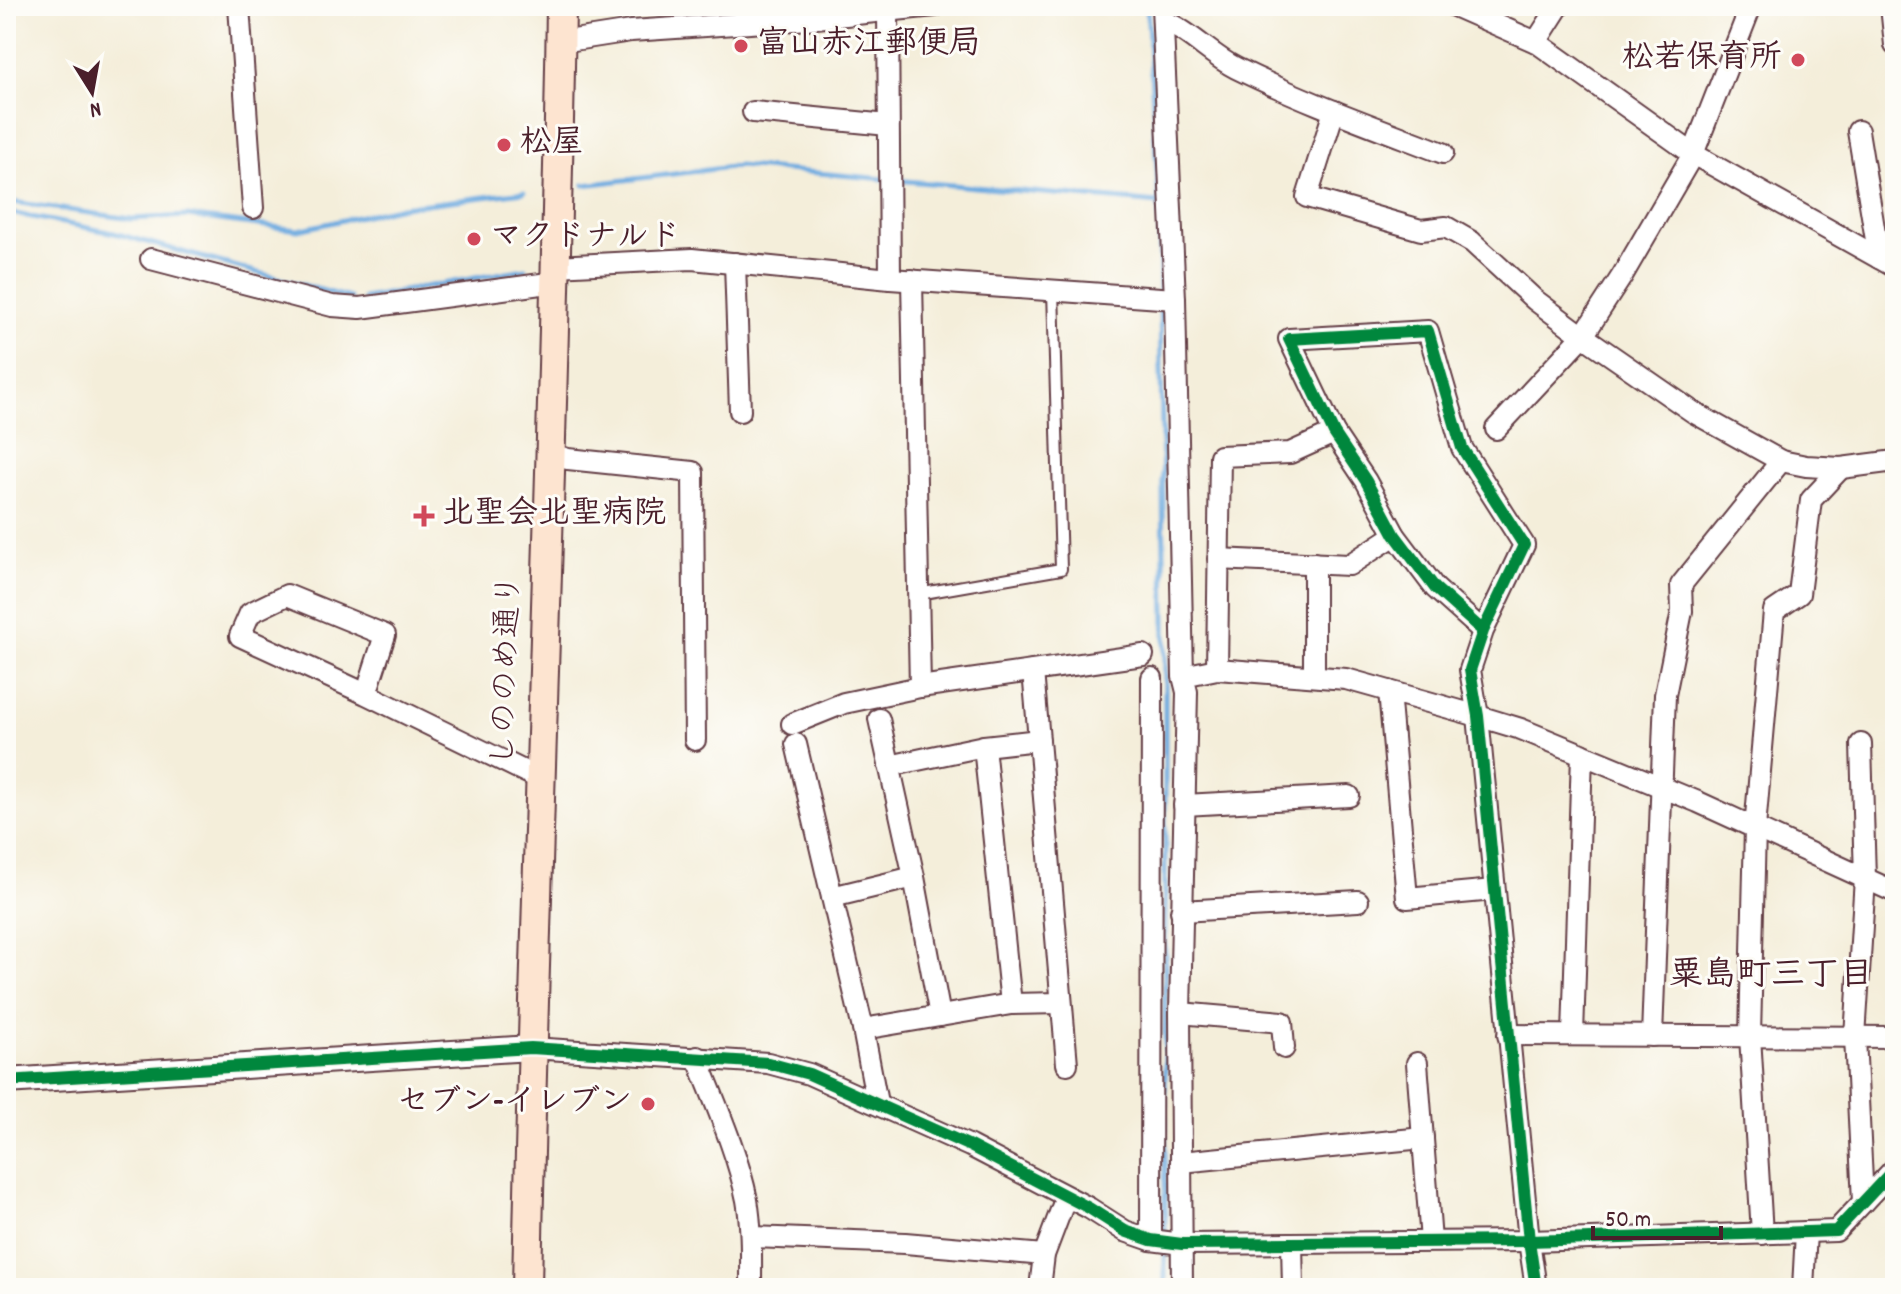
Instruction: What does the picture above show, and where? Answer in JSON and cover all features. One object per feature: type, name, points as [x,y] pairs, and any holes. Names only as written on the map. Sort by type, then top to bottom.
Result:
[{"type":"main road","name":"しののめ通り","points":[[527,1288],[561,6]]},
{"type":"street","points":[[239,6],[253,208]]},
{"type":"street","points":[[561,42],[631,31],[796,20],[935,6]]},
{"type":"street","points":[[1454,6],[1536,42],[1693,154],[1887,262]]},
{"type":"street","points":[[1536,42],[1559,6]]},
{"type":"street","points":[[1496,429],[1583,336],[1622,276],[1693,154],[1751,6]]},
{"type":"street","points":[[1891,6],[1895,45]]},
{"type":"street","points":[[888,10],[890,279]]},
{"type":"street","points":[[1162,13],[1225,63],[1288,94],[1443,153]]},
{"type":"street","points":[[1162,13],[1165,298],[1183,676],[1187,692],[1181,911],[1181,1162],[1166,1242]]},
{"type":"street","points":[[1334,111],[1307,197],[1421,230],[1446,227],[1472,242],[1535,300],[1583,336],[1693,412],[1781,461],[1841,468],[1895,461]]},
{"type":"street","points":[[753,112],[888,125]]},
{"type":"street","points":[[1858,131],[1887,262]]},
{"type":"street","points":[[151,259],[332,306],[360,308],[556,274],[692,259],[890,279],[1165,298]]},
{"type":"street","points":[[735,263],[740,411]]},
{"type":"street","points":[[912,280],[920,687]]},
{"type":"street","points":[[1483,631],[1435,588],[1395,535],[1366,481],[1334,433],[1289,339],[1428,331],[1462,448],[1524,545],[1483,631],[1470,670],[1478,716],[1536,1288]]},
{"type":"street","points":[[1217,669],[1220,456],[1290,453],[1334,433]]},
{"type":"street","points":[[550,454],[568,459],[693,472],[695,740]]},
{"type":"street","points":[[1652,1036],[1665,695],[1682,611],[1681,585],[1781,461]]},
{"type":"street","points":[[1762,1234],[1750,1036],[1755,828],[1774,611],[1799,594],[1811,500],[1841,468]]},
{"type":"street","points":[[1218,559],[1349,565],[1395,535]]},
{"type":"street","points":[[1314,563],[1314,676]]},
{"type":"street","points":[[366,694],[385,635],[287,595],[250,613],[240,636],[540,779]]},
{"type":"street","points":[[877,1103],[863,1029],[794,734],[844,703],[920,687],[1143,655]]},
{"type":"street","points":[[1183,676],[1217,669],[1346,679],[1521,729],[1661,786],[1895,892]]},
{"type":"street","points":[[1033,671],[1067,1064]]},
{"type":"street","points":[[1152,678],[1166,1242],[1182,1288]]},
{"type":"street","points":[[1389,691],[1407,898],[1494,890]]},
{"type":"street","points":[[879,719],[914,877],[940,1016]]},
{"type":"street","points":[[889,766],[984,746],[1039,740]]},
{"type":"street","points":[[1861,744],[1865,878],[1855,1037],[1863,1202]]},
{"type":"street","points":[[984,746],[1011,1004]]},
{"type":"street","points":[[1573,1035],[1582,754]]},
{"type":"street","points":[[1184,805],[1349,796]]},
{"type":"street","points":[[832,897],[914,877]]},
{"type":"street","points":[[1181,911],[1358,901]]},
{"type":"street","points":[[863,1029],[1011,1004],[1061,1003]]},
{"type":"street","points":[[1180,1013],[1282,1022],[1284,1048]]},
{"type":"street","points":[[1508,1035],[1895,1037]]},
{"type":"street","points":[[6,1081],[531,1048],[768,1063],[809,1074],[877,1103],[970,1146],[1125,1231],[1166,1242],[1529,1241],[1836,1231],[1895,1168]]},
{"type":"street","points":[[697,1057],[735,1155],[747,1200],[751,1288]]},
{"type":"street","points":[[1417,1063],[1431,1241]]},
{"type":"street","points":[[1181,1162],[1423,1138]]},
{"type":"street","points":[[1040,1288],[1044,1255],[1066,1197]]},
{"type":"street","points":[[1803,1288],[1806,1232]]},
{"type":"street","points":[[751,1237],[905,1243],[1044,1255]]},
{"type":"street","points":[[1292,1243],[1293,1288]]},
{"type":"lane","points":[[918,594],[1061,569],[1053,290]]},
{"type":"waterway","points":[[1147,6],[1159,203],[1160,293]]},
{"type":"waterway","points":[[584,185],[739,166],[885,179]]},
{"type":"waterway","points":[[895,180],[1159,203]]},
{"type":"waterway","points":[[6,201],[131,219],[187,216],[298,230],[402,207],[524,192]]},
{"type":"waterway","points":[[6,212],[114,233],[350,298]]},
{"type":"waterway","points":[[364,298],[525,269]]},
{"type":"waterway","points":[[1160,303],[1165,619],[1165,1237]]},
{"type":"waterway","points":[[1165,1247],[1165,1288]]},
{"type":"cycle path","points":[[1483,631],[1435,588],[1395,535],[1366,481],[1334,433],[1289,339],[1428,331],[1462,448],[1524,545],[1483,631],[1470,670],[1478,716],[1536,1288]]},
{"type":"cycle path","points":[[6,1081],[531,1048],[768,1063],[809,1074],[970,1146],[1089,1208],[1125,1231],[1151,1240],[1182,1244],[1529,1241],[1836,1231],[1895,1168]]},
{"type":"place","name":"富山赤江郵便局","points":[[741,46]]},
{"type":"place","name":"松若保育所","points":[[1798,60]]},
{"type":"place","name":"松屋","points":[[504,145]]},
{"type":"place","name":"マクドナルド","points":[[474,239]]},
{"type":"place","name":"北聖会北聖病院","points":[[424,516]]},
{"type":"place","name":"セブン-イレブン","points":[[648,1104]]},
{"type":"district","name":"粟島町三丁目","points":[[1771,977]]}]
